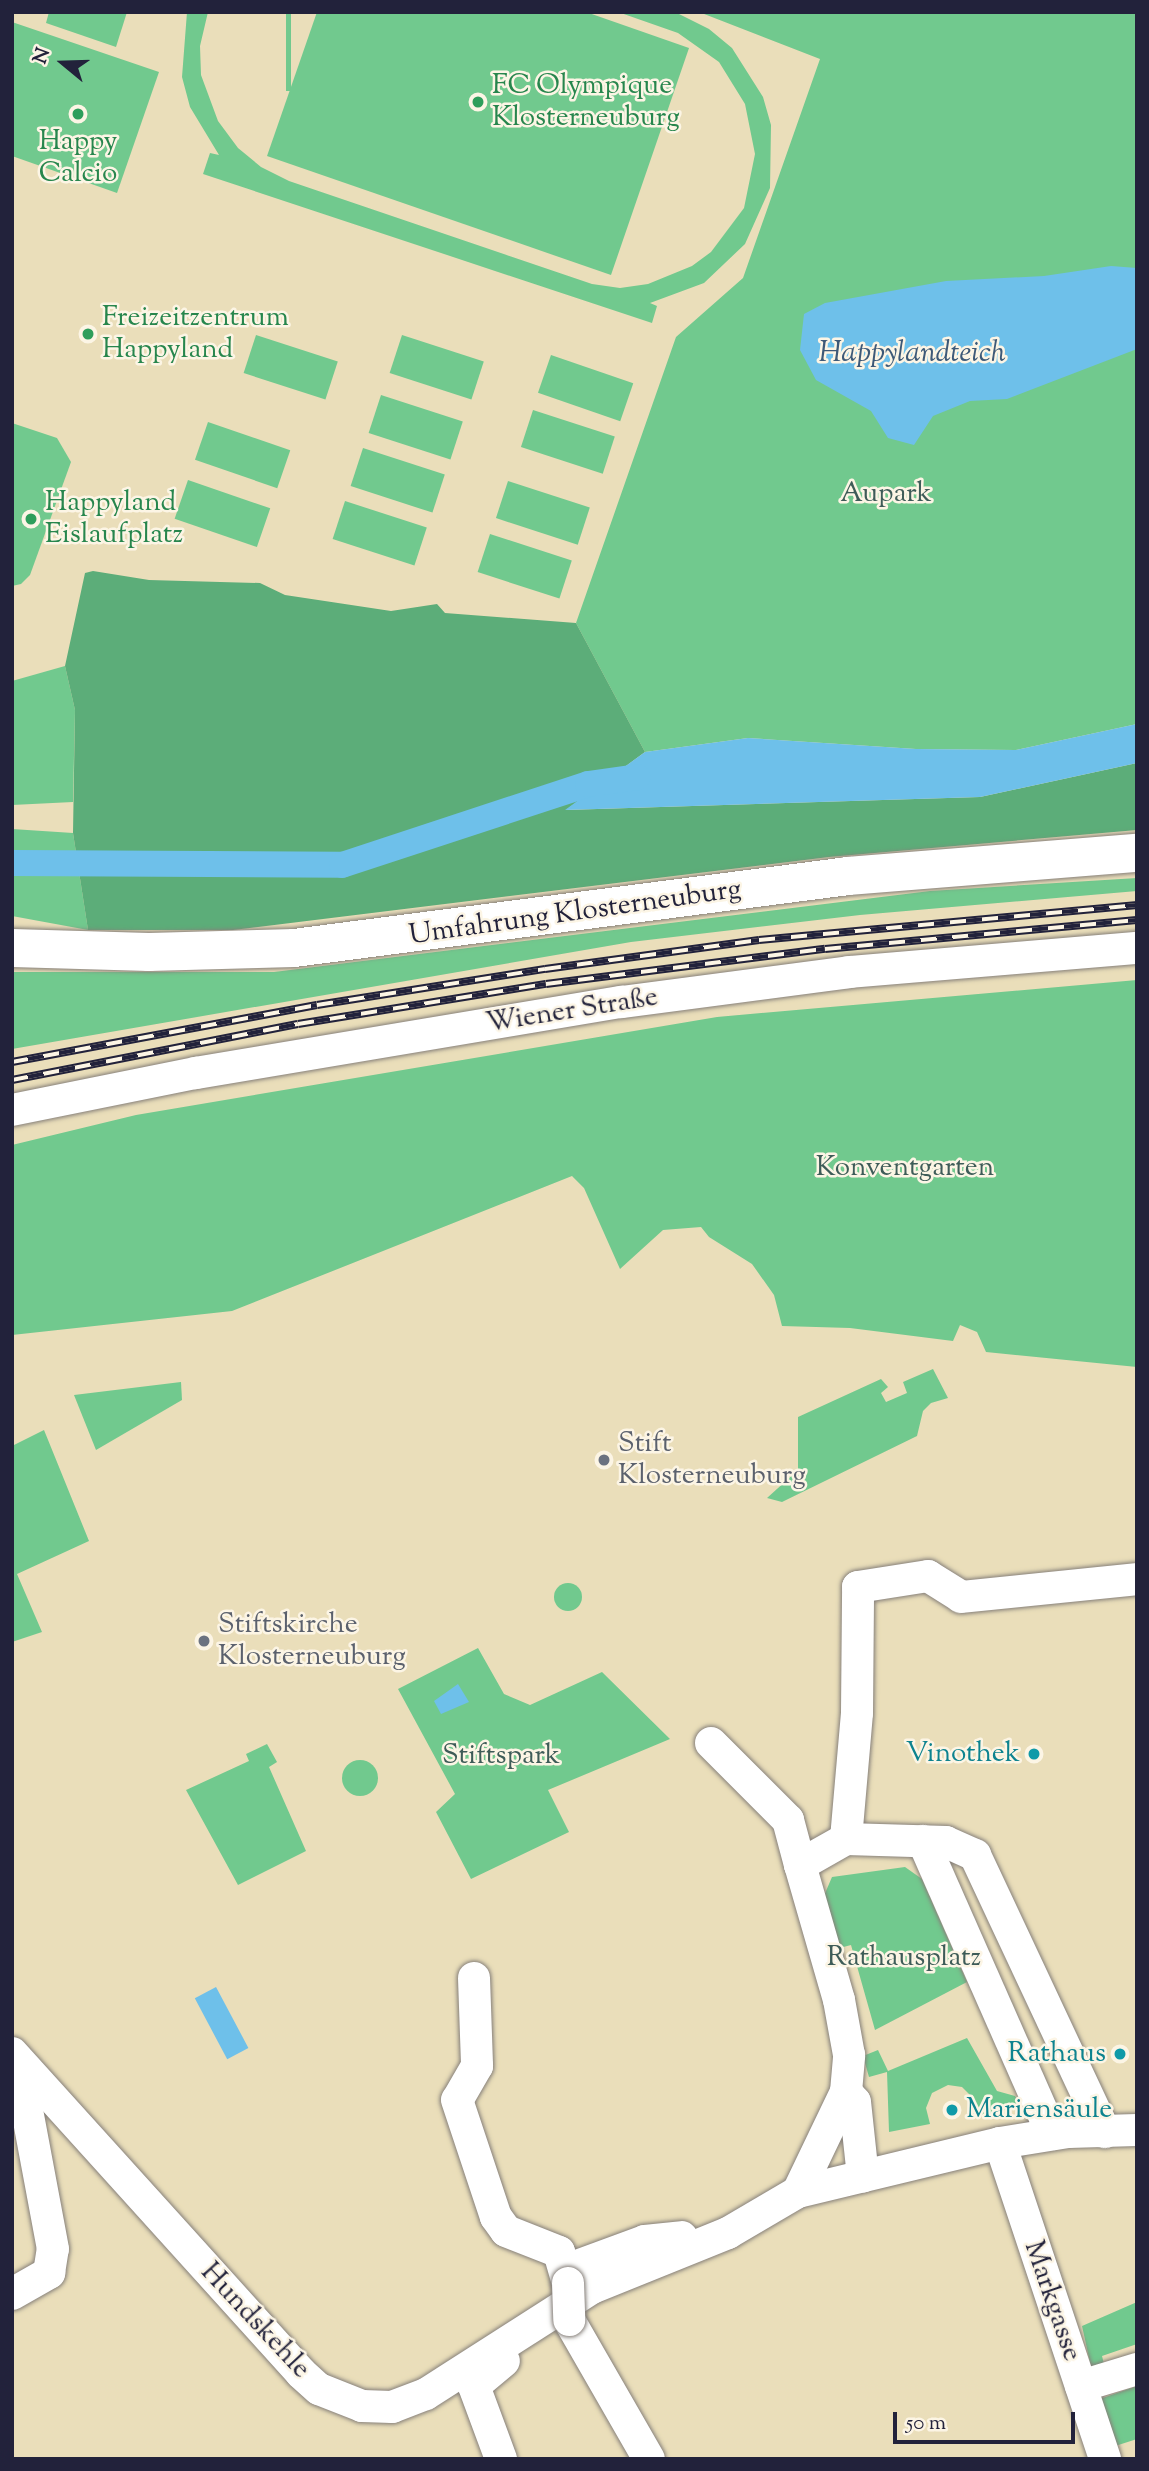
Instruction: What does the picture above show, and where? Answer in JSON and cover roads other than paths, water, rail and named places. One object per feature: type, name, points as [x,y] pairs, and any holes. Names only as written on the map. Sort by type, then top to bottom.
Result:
[{"type":"main road","name":"Umfahrung Klosterneuburg","points":[[12,948],[149,952],[294,948],[848,876],[1137,853]]},
{"type":"street","name":"Wiener Straße","points":[[12,1111],[196,1073],[622,1002],[849,972],[1137,948]]},
{"type":"street","points":[[846,1839],[857,1713],[858,1587],[928,1576],[961,1597],[1137,1579]]},
{"type":"street","points":[[710,1743],[788,1820],[839,2000],[849,2055],[846,2092],[798,2193]]},
{"type":"street","points":[[800,1865],[846,1839],[946,1842],[975,1855],[1105,2132]]},
{"type":"street","points":[[923,1841],[1052,2134]]},
{"type":"street","points":[[474,1978],[477,2066],[457,2100],[496,2217],[506,2231],[559,2252],[575,2280],[570,2323],[649,2459]]},
{"type":"street","points":[[12,2294],[49,2273],[53,2249],[15,2057]]},
{"type":"street","name":"Hundskehle","points":[[15,2057],[301,2373],[338,2399],[362,2406],[392,2407],[426,2394],[575,2280]]},
{"type":"street","points":[[846,2092],[855,2102],[863,2177]]},
{"type":"street","points":[[575,2280],[645,2241],[728,2233],[798,2193],[1000,2143],[1052,2134],[1137,2130]]},
{"type":"street","name":"Markgasse","points":[[1000,2143],[1105,2459]]},
{"type":"street","points":[[501,2459],[474,2386],[512,2356],[570,2323]]},
{"type":"street","points":[[1081,2386],[1137,2369]]},
{"type":"water","name":"Happylandteich","points":[[1111,266],[1137,268],[1137,349],[1007,399],[970,401],[933,416],[914,445],[888,438],[871,411],[816,380],[800,350],[804,314],[825,303],[946,281],[1044,276]]},
{"type":"water","points":[[1137,724],[1137,763],[980,797],[565,810],[645,752],[748,738],[916,749],[1016,750]]},
{"type":"water","points":[[458,1684],[469,1702],[441,1714],[434,1701]]},
{"type":"water","points":[[216,1987],[248,2048],[227,2059],[195,1998]]},
{"type":"waterway","points":[[12,863],[342,865],[588,784],[638,777]]},
{"type":"railway","points":[[12,1062],[317,1005],[545,969],[759,940],[1137,905]]},
{"type":"railway","points":[[12,1080],[298,1024],[546,984],[825,949],[1137,920]]},
{"type":"place","name":"FC Olympique Klosterneuburg","points":[[478,102]]},
{"type":"place","name":"Happy Calcio","points":[[78,114]]},
{"type":"place","name":"Freizeitzentrum Happyland","points":[[88,334]]},
{"type":"place","name":"Happyland Eislaufplatz","points":[[31,519]]},
{"type":"place","name":"Stift Klosterneuburg","points":[[604,1460]]},
{"type":"place","name":"Stiftskirche Klosterneuburg","points":[[204,1641]]},
{"type":"place","name":"Vinothek","points":[[1034,1754]]},
{"type":"place","name":"Rathaus","points":[[1120,2054]]},
{"type":"place","name":"Mariensäule","points":[[952,2110]]},
{"type":"park label","name":"Aupark","points":[[886,494]]},
{"type":"park label","name":"Konventgarten","points":[[905,1168]]},
{"type":"park label","name":"Stiftspark","points":[[501,1756]]},
{"type":"park label","name":"Rathausplatz","points":[[904,1958]]}]
